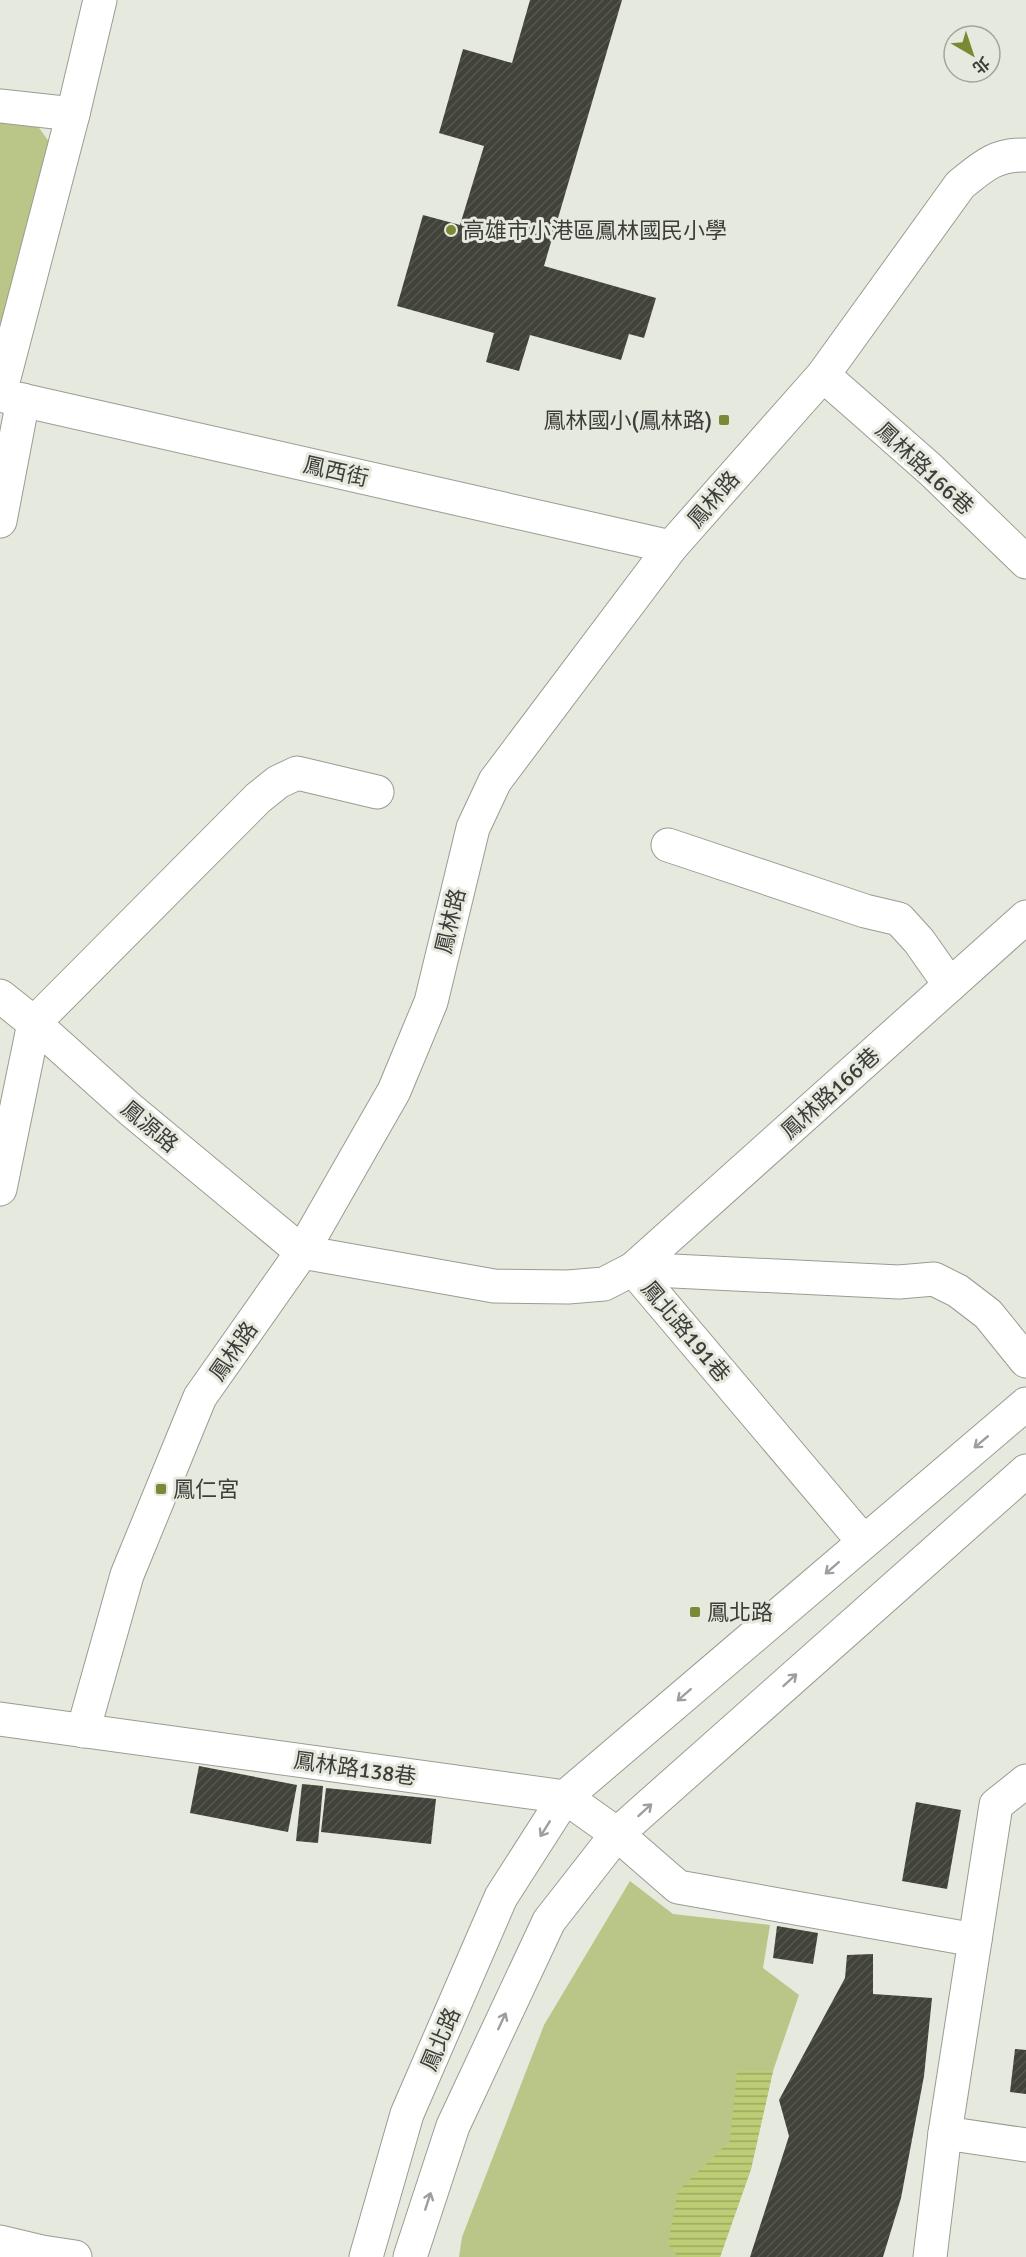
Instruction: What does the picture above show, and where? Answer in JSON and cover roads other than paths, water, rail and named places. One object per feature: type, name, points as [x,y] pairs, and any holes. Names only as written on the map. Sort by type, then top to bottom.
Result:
[{"type":"street","points":[[0,521],[8,396],[100,0]]},
{"type":"street","points":[[0,106],[73,114]]},
{"type":"street","name":"鳳林路","points":[[82,1731],[127,1575],[200,1397],[302,1252],[394,1091],[431,1002],[473,828],[495,781],[671,547],[823,375],[960,185],[987,163],[1010,154],[1026,155]]},
{"type":"street","name":"鳳林路166巷","points":[[823,375],[931,470],[1026,562]]},
{"type":"street","name":"鳳西街","points":[[8,396],[671,547]]},
{"type":"street","points":[[0,1189],[34,1023],[250,807],[278,782],[297,774],[376,792]]},
{"type":"street","points":[[668,845],[865,910],[899,919],[919,941],[950,985]]},
{"type":"street","name":"鳳林路166巷","points":[[633,1269],[1026,917]]},
{"type":"street","name":"鳳源路","points":[[0,996],[34,1023],[131,1110],[302,1252]]},
{"type":"street","name":"鳳北路191巷","points":[[302,1252],[494,1286],[568,1287],[604,1284],[633,1269],[863,1541]]},
{"type":"street","points":[[633,1269],[899,1282],[934,1279],[958,1291],[988,1314],[1026,1361]]},
{"type":"street","name":"鳳北路","points":[[366,2257],[407,2114],[501,1897],[565,1797],[1026,1404]]},
{"type":"street","points":[[410,2257],[453,2126],[549,1921],[617,1834],[1026,1471]]},
{"type":"street","points":[[0,1719],[82,1731]]},
{"type":"street","name":"鳳林路138巷","points":[[82,1731],[565,1797],[617,1834],[678,1887],[975,1940]]},
{"type":"street","points":[[930,2257],[945,2133],[996,1805],[1026,1781]]},
{"type":"street","points":[[945,2133],[1026,2145]]},
{"type":"street","points":[[0,2242],[75,2257]]},
{"type":"place","name":"高雄市小港區鳳林國民小學","points":[[451,230]]},
{"type":"place","name":"鳳林國小(鳳林路)","points":[[724,420]]},
{"type":"place","name":"鳳仁宮","points":[[161,1489]]},
{"type":"place","name":"鳳北路","points":[[695,1612]]}]
